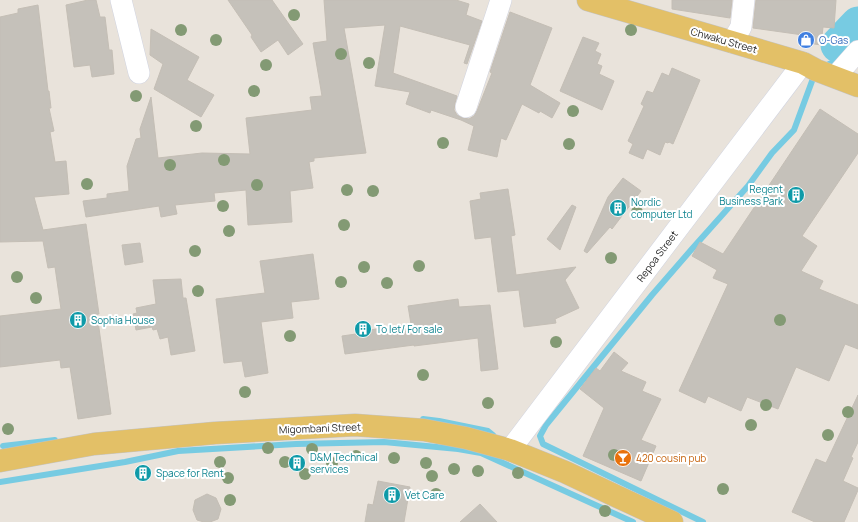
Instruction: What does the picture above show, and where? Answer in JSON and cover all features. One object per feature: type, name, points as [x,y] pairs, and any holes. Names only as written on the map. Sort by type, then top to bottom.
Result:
[{"type":"main road","name":"Chwaku Street","points":[[588,0],[803,63],[816,70],[858,86]]},
{"type":"main road","name":"Migombani Street","points":[[0,462],[94,444],[215,433],[355,425],[424,430],[466,438],[510,450],[565,472],[672,522]]},
{"type":"street","points":[[121,0],[139,73]]},
{"type":"street","points":[[466,107],[501,0]]},
{"type":"street","points":[[732,42],[741,27],[744,0]]},
{"type":"street","points":[[835,77],[858,52]]},
{"type":"street","name":"Repoa Street","points":[[510,450],[803,63]]},
{"type":"building","points":[[88,0],[96,0],[100,17],[105,17],[109,50],[112,50],[114,74],[92,77],[90,65],[74,67],[66,5]]},
{"type":"building","points":[[228,0],[272,0],[303,44],[288,55],[278,40],[261,52],[251,37],[252,35]]},
{"type":"building","points":[[324,0],[456,0],[469,4],[466,15],[482,21],[467,64],[464,63],[470,45],[400,26],[393,73],[457,96],[454,110],[457,115],[469,119],[474,116],[477,111],[492,73],[490,72],[510,12],[552,28],[530,85],[560,103],[552,118],[540,111],[539,113],[522,104],[506,140],[501,138],[497,157],[468,150],[474,126],[431,110],[430,113],[406,104],[410,92],[375,86],[385,25],[344,28],[366,153],[314,158],[314,161],[309,162],[313,188],[290,191],[292,222],[248,225],[246,190],[214,193],[215,201],[175,205],[177,214],[161,217],[159,206],[86,217],[83,201],[107,198],[107,194],[129,191],[127,166],[136,139],[141,138],[140,129],[151,97],[158,158],[202,153],[250,154],[246,118],[312,110],[310,97],[322,96],[313,43],[327,41]]},
{"type":"building","points":[[672,0],[732,0],[730,18],[672,9]]},
{"type":"building","points":[[756,0],[836,0],[834,28],[823,27],[821,45],[802,42],[803,35],[753,28]]},
{"type":"building","points":[[38,5],[51,108],[49,108],[54,131],[50,132],[55,162],[66,161],[69,194],[34,197],[43,230],[86,224],[111,414],[78,419],[70,367],[61,368],[60,360],[0,367],[0,316],[61,309],[55,267],[48,268],[43,241],[0,242],[0,17],[18,13],[18,9]]},
{"type":"building","points":[[151,29],[199,57],[187,80],[214,95],[201,117],[154,89],[163,64],[150,55]]},
{"type":"building","points":[[583,37],[599,43],[595,51],[601,54],[597,64],[602,66],[599,74],[614,81],[602,110],[560,91]]},
{"type":"building","points":[[672,68],[700,80],[673,144],[665,142],[660,155],[647,149],[643,159],[629,153],[633,144],[628,141],[644,106],[641,104],[647,91],[653,93],[662,73],[669,76]]},
{"type":"building","points":[[820,109],[858,134],[858,153],[802,236],[817,246],[801,271],[823,281],[819,289],[858,305],[858,349],[845,344],[829,381],[796,367],[778,409],[747,397],[741,411],[708,396],[705,403],[679,391],[728,284],[713,278],[717,270],[692,256],[700,242],[723,254]]},
{"type":"building","name":"Nordic computer Ltd","points":[[623,178],[641,191],[612,229],[610,227],[587,253],[584,251],[608,197]]},
{"type":"building","points":[[508,189],[515,235],[511,236],[516,275],[576,267],[565,280],[579,308],[555,319],[556,323],[524,327],[519,290],[498,292],[491,237],[475,239],[470,201],[481,199],[480,193]]},
{"type":"building","points":[[572,205],[576,207],[560,250],[547,239]]},
{"type":"building","points":[[140,243],[143,262],[125,265],[122,245]]},
{"type":"building","points":[[313,254],[319,299],[291,302],[293,318],[261,322],[268,373],[245,377],[242,361],[224,363],[216,299],[265,293],[260,261]]},
{"type":"building","points":[[181,279],[183,298],[186,298],[195,351],[171,355],[168,337],[160,339],[157,329],[153,330],[152,327],[136,330],[133,314],[137,313],[136,308],[156,304],[153,280]]},
{"type":"building","points":[[458,299],[459,307],[490,305],[498,369],[481,371],[478,338],[345,354],[342,336],[356,334],[356,332],[411,324],[408,306]]},
{"type":"building","points":[[614,352],[628,363],[621,371],[646,382],[642,391],[661,399],[641,440],[656,446],[641,481],[583,456],[604,408],[580,389],[596,368],[600,371]]},
{"type":"building","points":[[858,395],[858,442],[843,481],[858,488],[858,490],[844,522],[815,522],[792,512],[816,459],[826,463]]},
{"type":"building","name":"Vet Care","points":[[378,481],[410,487],[404,522],[365,522],[368,504],[373,505]]},
{"type":"building","points":[[207,494],[216,498],[221,509],[218,519],[210,522],[204,522],[197,520],[193,510],[195,500]]},
{"type":"building","points":[[480,504],[497,522],[460,522]]},
{"type":"waterway","points":[[838,45],[858,24]]},
{"type":"waterway","points":[[823,67],[848,55],[838,45]]},
{"type":"waterway","points":[[703,522],[543,444],[540,436],[546,425],[652,295],[748,186],[772,153],[794,130],[815,73]]},
{"type":"waterway","points":[[423,419],[488,431],[493,435]]},
{"type":"waterway","points":[[3,446],[55,440]]},
{"type":"waterway","points":[[0,482],[125,462],[178,451],[296,444],[384,442],[458,449],[481,453],[633,522]]},
{"type":"place","name":"O-Gas","points":[[806,40]]},
{"type":"place","name":"Regent Business Park","points":[[796,195]]},
{"type":"place","name":"Nordic computer Ltd","points":[[618,208]]},
{"type":"place","name":"Sophia House","points":[[78,320]]},
{"type":"place","name":"To let/ For sale","points":[[363,329]]},
{"type":"place","name":"420 cousin pub","points":[[623,458]]},
{"type":"place","name":"D&M Technical services","points":[[297,463]]},
{"type":"place","name":"Space for Rent","points":[[143,473]]},
{"type":"place","name":"Vet Care","points":[[392,495]]}]
